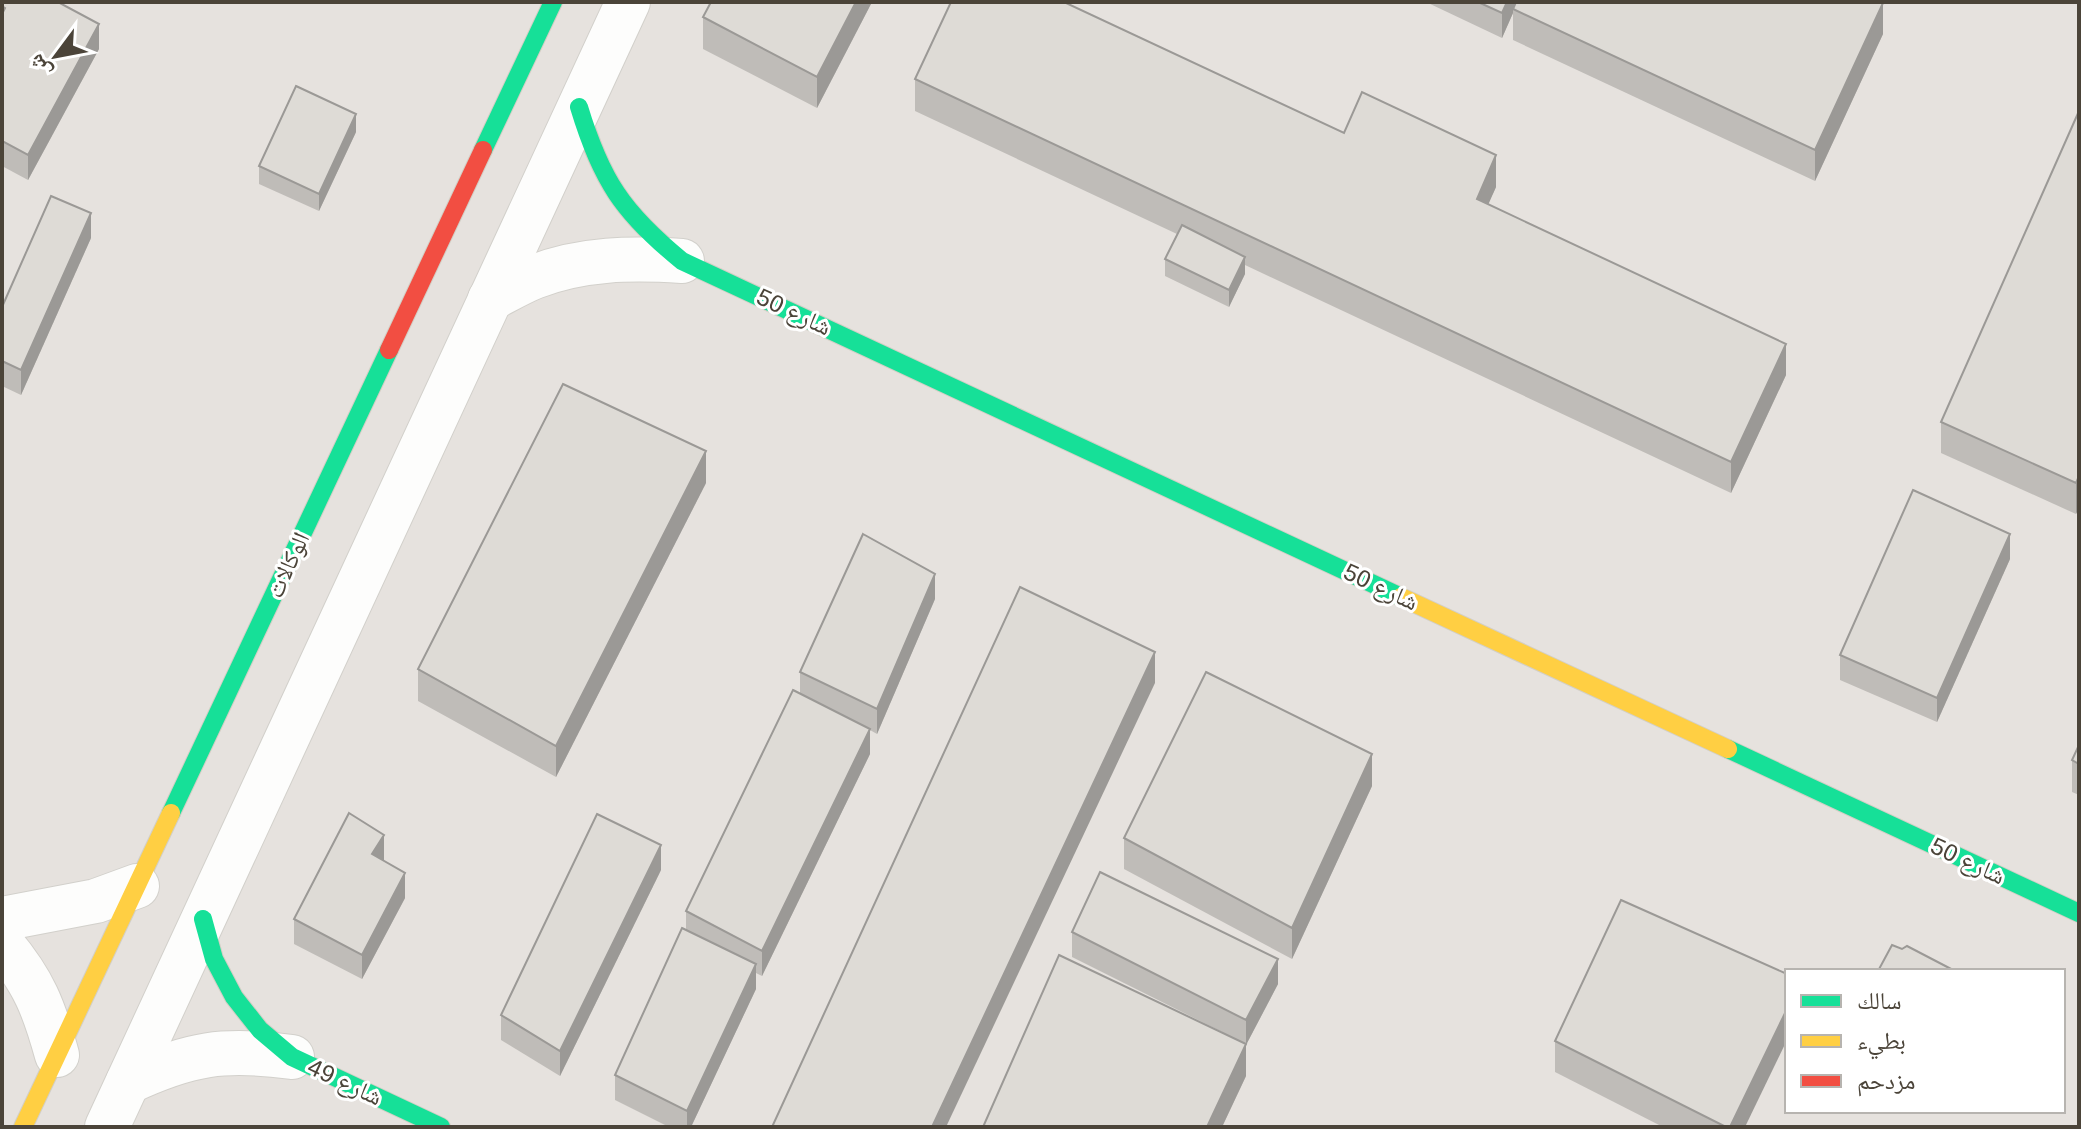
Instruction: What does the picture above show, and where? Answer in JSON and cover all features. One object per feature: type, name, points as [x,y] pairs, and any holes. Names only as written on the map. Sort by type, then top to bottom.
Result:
[{"type":"street","name":"الوكالات","points":[[23,1127],[553,2]]},
{"type":"street","points":[[107,1127],[628,2]]},
{"type":"street","name":"شارع 50","points":[[579,107],[592,153],[614,195],[645,231],[682,261],[2079,913]]},
{"type":"street","name":"شارع 50","points":[[490,299],[534,277],[583,263],[632,258],[682,261]]},
{"type":"street","points":[[2,919],[96,901],[137,886]]},
{"type":"street","name":"شارع 49","points":[[203,919],[214,959],[234,997],[260,1030],[292,1057],[441,1127]]},
{"type":"street","points":[[2,944],[25,971],[32,985],[45,1012],[57,1055]]},
{"type":"street","name":"شارع 49","points":[[128,1082],[167,1064],[208,1053],[250,1051],[292,1057]]},
{"type":"shaded area","points":[[2,2],[2079,2],[2079,1127],[2,1127]]},
{"type":"building","points":[[2,2],[58,2],[99,24],[28,155],[2,141],[2,14],[5,8]]},
{"type":"building","points":[[711,2],[856,2],[817,77],[703,17]]},
{"type":"building","points":[[951,2],[1064,2],[1344,133],[1362,92],[1496,155],[1477,199],[1786,344],[1731,462],[915,79]]},
{"type":"building","points":[[1478,2],[1507,2],[1502,13]]},
{"type":"building","points":[[1516,2],[1883,3],[1815,150],[1513,9]]},
{"type":"building","points":[[296,86],[356,114],[319,194],[259,166]]},
{"type":"building","points":[[2079,111],[2079,476],[2076,483],[1941,422]]},
{"type":"building","points":[[51,196],[91,213],[21,370],[2,361],[2,307]]},
{"type":"building","points":[[1182,225],[1245,257],[1229,290],[1165,259]]},
{"type":"building","points":[[563,384],[706,451],[556,746],[418,669]]},
{"type":"building","points":[[1913,490],[2010,534],[1937,698],[1840,655]]},
{"type":"building","points":[[863,534],[935,574],[877,709],[800,672]]},
{"type":"building","points":[[1020,587],[1155,652],[932,1127],[772,1127]]},
{"type":"building","points":[[1206,672],[1372,754],[1292,928],[1124,838]]},
{"type":"building","points":[[793,690],[870,729],[762,951],[686,911]]},
{"type":"building","points":[[2079,745],[2079,764],[2072,760]]},
{"type":"building","points":[[349,813],[384,835],[372,854],[405,873],[362,955],[294,919]]},
{"type":"building","points":[[597,814],[661,845],[560,1051],[501,1015]]},
{"type":"building","points":[[1100,872],[1278,959],[1246,1020],[1072,932]]},
{"type":"building","points":[[1621,900],[1785,973],[1785,1013],[1730,1127],[1555,1041]]},
{"type":"building","points":[[682,928],[756,964],[687,1111],[615,1075]]},
{"type":"building","points":[[1892,945],[1902,949],[1907,946],[1951,969],[1879,969]]},
{"type":"building","points":[[1059,955],[1246,1044],[1207,1127],[983,1127]]},
{"type":"traffic: fast","points":[[483,150],[553,2]]},
{"type":"traffic: fast","points":[[579,107],[596,155],[617,193],[644,227],[682,261],[1401,597]]},
{"type":"traffic: fast","points":[[171,813],[389,350]]},
{"type":"traffic: fast","points":[[1728,749],[2079,913]]},
{"type":"traffic: fast","points":[[203,919],[214,959],[234,997],[260,1030],[292,1057],[441,1127]]},
{"type":"traffic: slow","points":[[1401,597],[1728,749]]},
{"type":"traffic: slow","points":[[23,1127],[171,813]]},
{"type":"traffic: jam","points":[[389,350],[483,150]]}]
